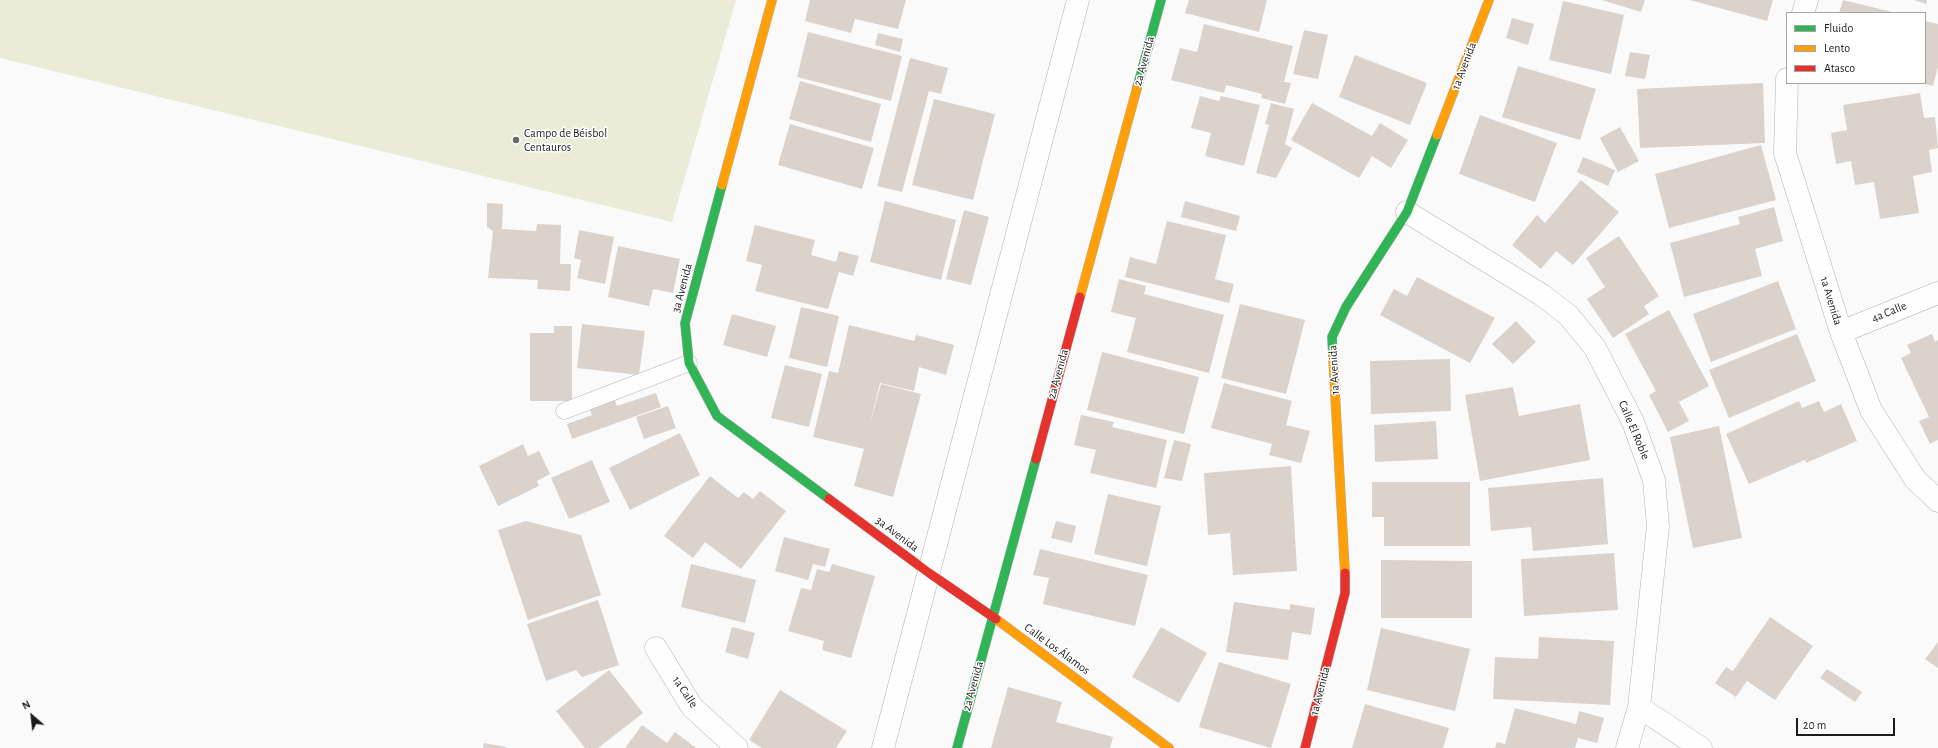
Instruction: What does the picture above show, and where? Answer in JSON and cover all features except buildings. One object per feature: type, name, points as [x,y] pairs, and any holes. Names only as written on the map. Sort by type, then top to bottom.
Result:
[{"type":"street","name":"3a Avenida","points":[[772,0],[685,323],[689,363],[717,416],[929,573]]},
{"type":"street","points":[[883,748],[1078,0]]},
{"type":"street","name":"2a Avenida","points":[[957,748],[1161,0]]},
{"type":"street","name":"1a Avenida","points":[[1305,748],[1345,593],[1345,561],[1332,337],[1346,307],[1406,212],[1490,0]]},
{"type":"street","points":[[1803,12],[1807,0]]},
{"type":"street","name":"1a Avenida","points":[[1787,84],[1786,153],[1841,332],[1871,410],[1915,479],[1938,502]]},
{"type":"street","name":"Calle El Roble","points":[[1406,212],[1542,295],[1568,315],[1595,348],[1633,422],[1654,480],[1658,526],[1638,707],[1627,748]]},
{"type":"street","name":"4a Calle","points":[[1841,332],[1938,293]]},
{"type":"street","name":"Calle Los Álamos","points":[[929,573],[992,616],[1169,748]]},
{"type":"street","name":"1a Calle","points":[[656,648],[692,707],[737,748]]},
{"type":"street","points":[[1638,707],[1701,748]]},
{"type":"lane","points":[[564,411],[689,363]]},
{"type":"green space","name":"Campo de Béisbol Centauros","points":[[0,0],[736,0],[672,222],[0,58]]},
{"type":"traffic: fast","points":[[1137,88],[1161,0]]},
{"type":"traffic: fast","points":[[1333,356],[1332,337],[1346,307],[1407,212],[1437,135]]},
{"type":"traffic: fast","points":[[722,185],[685,323],[689,363],[717,416],[829,499]]},
{"type":"traffic: fast","points":[[957,748],[1036,459]]},
{"type":"traffic: slow","points":[[722,185],[772,0]]},
{"type":"traffic: slow","points":[[1437,135],[1489,0]]},
{"type":"traffic: slow","points":[[1080,297],[1137,88]]},
{"type":"traffic: slow","points":[[1333,356],[1345,573]]},
{"type":"traffic: slow","points":[[996,619],[1169,748]]},
{"type":"traffic: jam","points":[[1036,459],[1080,297]]},
{"type":"traffic: jam","points":[[829,499],[929,573],[996,619]]},
{"type":"traffic: jam","points":[[1305,748],[1345,593],[1345,573]]},
{"type":"place","name":"Campo de Béisbol Centauros","points":[[516,140]]}]
